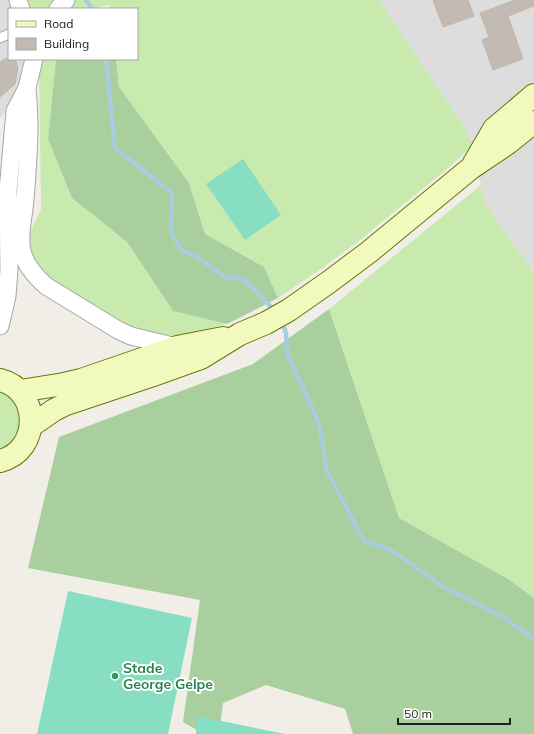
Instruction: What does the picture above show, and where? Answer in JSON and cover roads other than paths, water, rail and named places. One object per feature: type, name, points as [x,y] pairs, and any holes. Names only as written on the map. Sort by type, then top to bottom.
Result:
[{"type":"main road","points":[[471,168],[494,129],[534,95]]},
{"type":"main road","points":[[31,426],[54,410],[66,404],[201,358],[240,334],[266,323],[289,310],[330,282],[471,168],[508,143],[534,122]]},
{"type":"main road","points":[[20,391],[81,380],[178,347],[240,334]]},
{"type":"main road","points":[[0,380],[12,384],[20,391],[27,401],[31,413],[31,426],[26,440],[17,452],[2,466]]},
{"type":"street","points":[[59,8],[66,0]]},
{"type":"street","points":[[0,130],[15,111],[27,88],[34,60]]},
{"type":"street","points":[[27,88],[29,125],[25,202],[20,239],[22,253],[28,267],[37,278],[50,289],[118,330],[131,336],[178,347]]},
{"type":"street","points":[[0,326],[7,296],[9,270],[4,229],[3,186],[15,111]]},
{"type":"street","points":[[3,186],[26,187]]},
{"type":"waterway","points":[[86,0],[91,8]]},
{"type":"waterway","points":[[106,60],[115,148],[172,193],[171,232],[182,251],[196,256],[226,278],[236,277],[247,282],[276,312]]},
{"type":"waterway","points":[[282,321],[286,333],[287,353],[319,423],[327,471],[364,541],[389,549],[433,579],[436,583],[509,620],[534,639]]},
{"type":"place","name":"Stade George Gelpe","points":[[115,676]]}]
